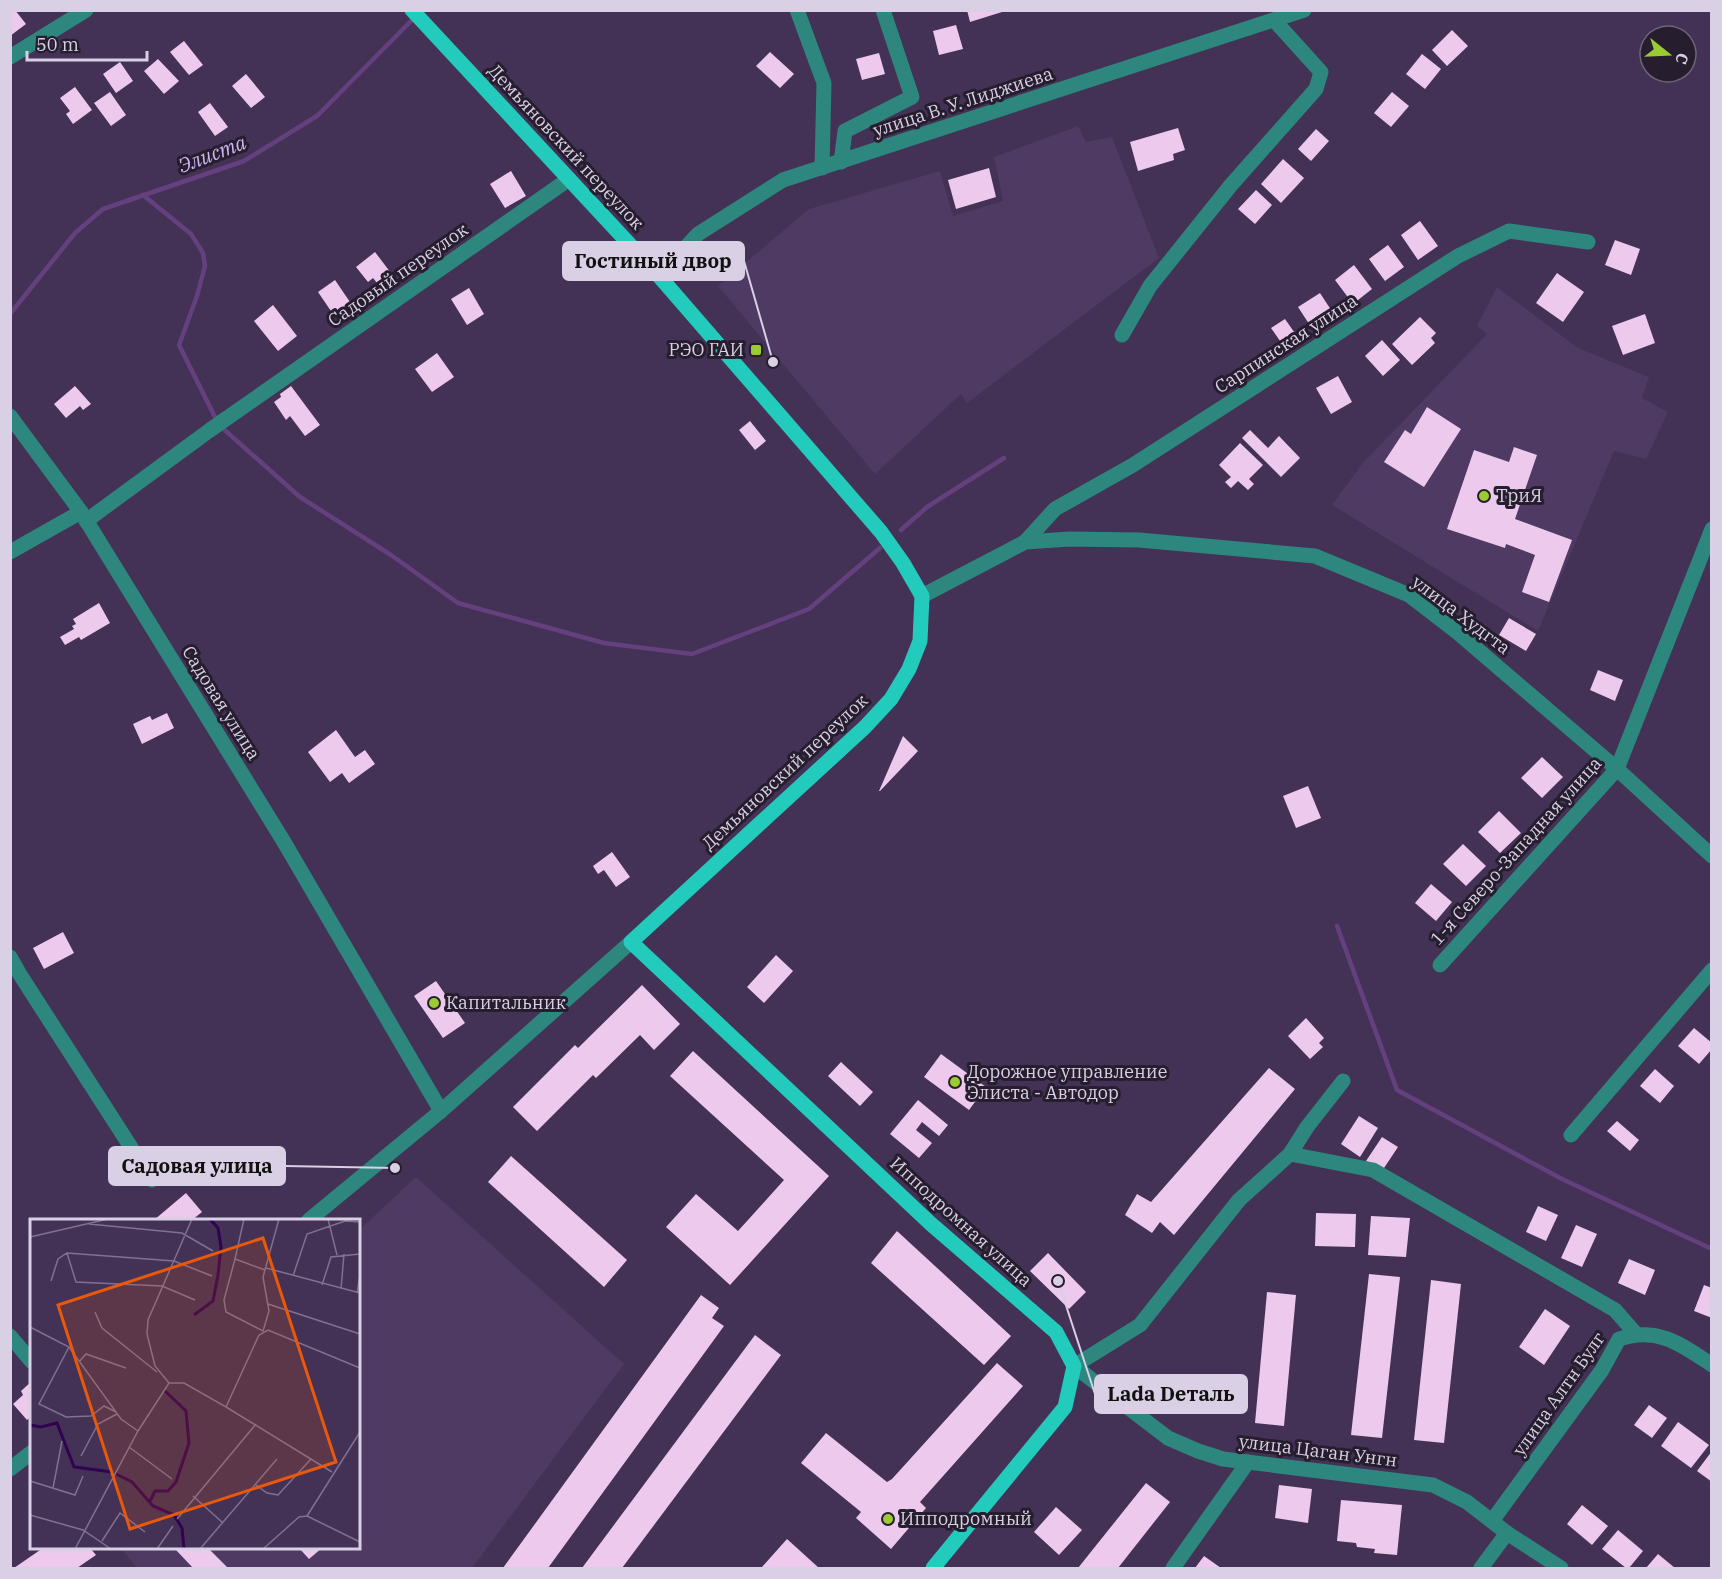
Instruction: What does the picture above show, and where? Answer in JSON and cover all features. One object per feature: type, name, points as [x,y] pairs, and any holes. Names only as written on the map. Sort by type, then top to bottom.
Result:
[{"type":"main road","name":"Демьяновский переулок","points":[[412,10],[659,276],[881,532],[903,563],[922,596],[920,641],[909,669],[891,699],[865,727],[631,942]]},
{"type":"main road","name":"Ипподромная улица","points":[[631,942],[931,1224],[1056,1332],[1074,1366]]},
{"type":"main road","points":[[933,1569],[1065,1407],[1074,1366]]},
{"type":"street","points":[[10,57],[86,10]]},
{"type":"street","points":[[797,10],[824,83],[822,168]]},
{"type":"street","points":[[841,162],[844,132],[912,97],[883,10]]},
{"type":"street","name":"улица В. У. Лиджиева","points":[[659,276],[698,234],[783,180],[1304,10]]},
{"type":"street","points":[[1122,335],[1150,286],[1231,185],[1316,89],[1321,72],[1274,20]]},
{"type":"street","name":"Садовый переулок","points":[[83,517],[569,179]]},
{"type":"street","name":"Сарпинская улица","points":[[1025,542],[1055,508],[1133,465],[1458,256],[1509,231],[1588,242]]},
{"type":"street","name":"Садовая улица","points":[[10,416],[83,517],[284,842],[441,1111]]},
{"type":"street","points":[[10,552],[83,517]]},
{"type":"street","name":"1-я Северо-Западная улица","points":[[1440,965],[1617,769],[1712,529]]},
{"type":"street","name":"улица Худгта","points":[[922,596],[1025,542],[1070,539],[1138,540],[1315,556],[1409,595],[1457,632],[1617,769],[1712,856]]},
{"type":"street","name":"Демьяновский переулок","points":[[311,1219],[441,1111],[631,942]]},
{"type":"street","points":[[10,957],[15,976],[152,1180]]},
{"type":"street","points":[[1571,1135],[1712,970]]},
{"type":"street","points":[[1074,1366],[1140,1325],[1239,1200],[1290,1154],[1306,1127],[1343,1081]]},
{"type":"street","points":[[1290,1154],[1373,1170],[1615,1310],[1636,1334]]},
{"type":"street","name":"улица Алтн Булг","points":[[1492,1521],[1602,1370],[1619,1339],[1636,1334],[1655,1335],[1680,1344],[1712,1365]]},
{"type":"street","points":[[10,1336],[30,1360]]},
{"type":"street","name":"улица Цаган Унгн","points":[[1074,1366],[1168,1438],[1198,1451],[1223,1459],[1433,1485],[1467,1502],[1507,1533],[1561,1569]]},
{"type":"street","points":[[10,1469],[30,1454]]},
{"type":"street","points":[[1173,1569],[1248,1462]]},
{"type":"street","points":[[1481,1569],[1507,1533]]},
{"type":"shaded area","points":[[1078,126],[1086,142],[1112,137],[1159,258],[967,403],[961,394],[875,474],[718,286],[809,209],[940,171],[953,216],[1003,201],[994,157]]},
{"type":"shaded area","points":[[1497,287],[1578,348],[1649,377],[1642,398],[1668,412],[1646,459],[1614,451],[1538,631],[1332,505],[1362,464],[1487,334],[1477,326]]},
{"type":"shaded area","points":[[416,1177],[624,1364],[472,1568],[137,1568],[122,1549],[360,1549],[360,1229]]},
{"type":"building","points":[[10,10],[15,10],[26,24],[10,36]]},
{"type":"building","points":[[967,10],[1001,10],[1002,12],[970,22]]},
{"type":"building","points":[[956,25],[963,49],[939,55],[933,31]]},
{"type":"building","points":[[1452,30],[1468,46],[1447,66],[1432,50]]},
{"type":"building","points":[[184,41],[203,65],[189,75],[170,52]]},
{"type":"building","points":[[770,52],[794,74],[780,88],[756,66]]},
{"type":"building","points":[[879,53],[885,74],[862,80],[856,59]]},
{"type":"building","points":[[1422,54],[1441,69],[1425,89],[1406,74]]},
{"type":"building","points":[[158,59],[179,81],[164,94],[144,71]]},
{"type":"building","points":[[120,62],[133,81],[116,93],[103,74]]},
{"type":"building","points":[[246,74],[265,97],[251,108],[232,86]]},
{"type":"building","points":[[75,87],[92,110],[73,124],[66,114],[70,111],[60,98]]},
{"type":"building","points":[[110,92],[126,115],[111,126],[94,103]]},
{"type":"building","points":[[1392,92],[1409,106],[1391,127],[1374,113]]},
{"type":"building","points":[[210,103],[228,127],[215,136],[198,112]]},
{"type":"building","points":[[1178,128],[1185,150],[1173,154],[1174,160],[1138,171],[1130,142]]},
{"type":"building","points":[[1316,129],[1329,141],[1311,161],[1298,149]]},
{"type":"building","points":[[1283,159],[1304,178],[1281,203],[1261,184]]},
{"type":"building","points":[[989,168],[996,197],[956,209],[948,180]]},
{"type":"building","points":[[511,171],[526,196],[505,208],[490,184]]},
{"type":"building","points":[[1256,190],[1272,205],[1255,224],[1238,209]]},
{"type":"building","points":[[1420,221],[1438,246],[1418,260],[1401,235]]},
{"type":"building","points":[[1615,240],[1640,249],[1631,275],[1605,265]]},
{"type":"building","points":[[1388,245],[1404,267],[1385,281],[1369,259]]},
{"type":"building","points":[[375,252],[394,277],[381,288],[373,278],[368,282],[356,267]]},
{"type":"building","points":[[1354,265],[1372,289],[1353,304],[1335,280]]},
{"type":"building","points":[[1557,273],[1584,292],[1563,322],[1536,303]]},
{"type":"building","points":[[335,280],[352,305],[335,317],[318,292]]},
{"type":"building","points":[[469,288],[484,314],[467,325],[451,299]]},
{"type":"building","points":[[1320,293],[1335,316],[1313,330],[1298,307]]},
{"type":"building","points":[[273,305],[297,336],[278,351],[254,321]]},
{"type":"building","points":[[1645,314],[1655,343],[1623,355],[1612,326]]},
{"type":"building","points":[[1420,317],[1436,333],[1431,338],[1435,343],[1412,365],[1392,344]]},
{"type":"building","points":[[1285,319],[1299,339],[1285,348],[1271,328]]},
{"type":"building","points":[[1382,340],[1400,360],[1383,376],[1365,356]]},
{"type":"building","points":[[437,353],[454,377],[432,392],[415,369]]},
{"type":"building","points":[[1338,376],[1352,402],[1331,414],[1316,388]]},
{"type":"building","points":[[75,386],[91,404],[83,410],[80,406],[66,418],[54,404]]},
{"type":"building","points":[[291,386],[320,425],[305,436],[290,416],[286,420],[274,402]]},
{"type":"building","points":[[1427,407],[1461,429],[1424,487],[1384,462],[1405,430],[1411,434]]},
{"type":"building","points":[[750,421],[766,441],[755,450],[739,430]]},
{"type":"building","points":[[1250,430],[1268,448],[1279,436],[1300,458],[1281,477],[1242,438]]},
{"type":"building","points":[[1240,443],[1263,465],[1249,479],[1254,484],[1248,490],[1238,481],[1231,488],[1225,482],[1231,477],[1219,465]]},
{"type":"building","points":[[1514,447],[1537,455],[1515,519],[1572,540],[1549,602],[1522,592],[1535,555],[1506,544],[1505,548],[1447,529],[1474,450],[1509,462]]},
{"type":"building","points":[[99,603],[110,623],[81,640],[79,637],[65,645],[60,637],[74,629],[72,626],[76,624],[73,619]]},
{"type":"building","points":[[1509,618],[1536,634],[1526,651],[1499,635]]},
{"type":"building","points":[[1598,670],[1623,680],[1615,701],[1590,690]]},
{"type":"building","points":[[167,713],[174,728],[142,744],[133,724],[150,716],[152,720]]},
{"type":"building","points":[[336,730],[355,757],[365,750],[375,764],[349,783],[342,773],[330,782],[308,752]]},
{"type":"building","points":[[903,736],[918,751],[879,791]]},
{"type":"building","points":[[1542,757],[1563,777],[1542,798],[1521,778]]},
{"type":"building","points":[[1308,786],[1321,818],[1296,828],[1283,796]]},
{"type":"building","points":[[1499,811],[1521,833],[1500,853],[1478,832]]},
{"type":"building","points":[[1463,844],[1486,866],[1466,886],[1443,864]]},
{"type":"building","points":[[612,852],[630,877],[616,887],[604,870],[598,874],[593,866]]},
{"type":"building","points":[[1431,884],[1452,902],[1436,921],[1415,903]]},
{"type":"building","points":[[63,932],[74,953],[44,969],[33,948]]},
{"type":"building","points":[[776,955],[793,971],[764,1003],[747,987]]},
{"type":"building","points":[[436,981],[465,1023],[443,1038],[414,996]]},
{"type":"building","points":[[642,985],[680,1024],[654,1050],[640,1035],[596,1078],[593,1075],[537,1131],[513,1107],[575,1045],[578,1048]]},
{"type":"building","points":[[1306,1018],[1324,1038],[1319,1043],[1323,1047],[1310,1059],[1288,1036]]},
{"type":"building","points":[[1694,1028],[1712,1043],[1712,1049],[1699,1064],[1678,1046]]},
{"type":"building","points":[[693,1051],[829,1176],[730,1285],[666,1227],[696,1194],[738,1231],[784,1180],[670,1076]]},
{"type":"building","name":"Дорожное управление Элиста - Автодор","points":[[941,1054],[986,1087],[969,1110],[924,1077]]},
{"type":"building","points":[[841,1062],[873,1092],[860,1106],[828,1076]]},
{"type":"building","points":[[1269,1068],[1295,1089],[1174,1235],[1160,1222],[1152,1233],[1125,1215],[1137,1194],[1151,1202]]},
{"type":"building","points":[[1655,1069],[1674,1086],[1660,1103],[1640,1086]]},
{"type":"building","points":[[918,1100],[948,1125],[939,1136],[922,1122],[916,1130],[932,1143],[919,1158],[890,1134]]},
{"type":"building","points":[[1359,1116],[1378,1128],[1360,1157],[1341,1144]]},
{"type":"building","points":[[1617,1121],[1639,1140],[1630,1151],[1607,1131]]},
{"type":"building","points":[[1382,1137],[1398,1147],[1382,1171],[1366,1161]]},
{"type":"building","points":[[511,1156],[627,1260],[604,1287],[488,1182]]},
{"type":"building","points":[[186,1193],[202,1212],[193,1219],[155,1219]]},
{"type":"building","points":[[1538,1206],[1558,1215],[1546,1241],[1526,1232]]},
{"type":"building","points":[[1316,1213],[1356,1214],[1355,1247],[1315,1246]]},
{"type":"building","points":[[1371,1216],[1410,1218],[1406,1257],[1368,1255]]},
{"type":"building","points":[[1576,1225],[1597,1234],[1582,1267],[1561,1258]]},
{"type":"building","points":[[897,1231],[1011,1336],[984,1365],[871,1263]]},
{"type":"building","points":[[1048,1253],[1086,1292],[1069,1309],[1030,1271]]},
{"type":"building","points":[[1629,1259],[1655,1270],[1645,1295],[1618,1283]]},
{"type":"building","points":[[1369,1274],[1400,1277],[1382,1438],[1351,1435]]},
{"type":"building","points":[[1431,1280],[1461,1284],[1444,1443],[1414,1440]]},
{"type":"building","points":[[1704,1285],[1712,1288],[1712,1318],[1694,1311]]},
{"type":"building","points":[[1267,1292],[1296,1295],[1284,1426],[1255,1423]]},
{"type":"building","points":[[701,1295],[719,1308],[712,1318],[724,1326],[548,1568],[503,1568]]},
{"type":"building","points":[[1545,1309],[1570,1326],[1544,1365],[1519,1347]]},
{"type":"building","points":[[755,1335],[781,1355],[622,1568],[582,1568]]},
{"type":"building","points":[[997,1363],[1023,1386],[920,1502],[926,1508],[891,1549],[856,1518],[861,1512],[801,1463],[826,1433],[887,1482]]},
{"type":"building","points":[[30,1383],[30,1418],[27,1420],[13,1404],[23,1395],[21,1391]]},
{"type":"building","points":[[1649,1405],[1667,1418],[1652,1438],[1634,1425]]},
{"type":"building","points":[[1678,1422],[1709,1445],[1691,1468],[1661,1446]]},
{"type":"building","points":[[1712,1451],[1712,1482],[1697,1471]]},
{"type":"building","points":[[1146,1483],[1170,1502],[1118,1568],[1078,1568]]},
{"type":"building","points":[[1279,1485],[1312,1489],[1308,1523],[1275,1518]]},
{"type":"building","points":[[1341,1500],[1402,1505],[1397,1555],[1374,1553],[1375,1549],[1357,1547],[1356,1543],[1337,1541]]},
{"type":"building","points":[[1582,1505],[1608,1526],[1592,1545],[1567,1524]]},
{"type":"building","points":[[1056,1507],[1082,1530],[1059,1555],[1034,1532]]},
{"type":"building","points":[[1618,1530],[1643,1551],[1629,1568],[1602,1549]]},
{"type":"building","points":[[787,1539],[819,1568],[761,1568]]},
{"type":"building","points":[[42,1549],[91,1549],[96,1555],[77,1568],[14,1568]]},
{"type":"building","points":[[209,1549],[228,1568],[193,1568],[176,1550]]},
{"type":"building","points":[[300,1549],[321,1549],[309,1559]]},
{"type":"building","points":[[1658,1554],[1675,1568],[1646,1568]]},
{"type":"building","points":[[1204,1556],[1221,1568],[1195,1568]]},
{"type":"waterway","name":"Элиста","points":[[10,314],[75,233],[103,209],[244,161],[317,116],[414,18]]},
{"type":"waterway","points":[[143,195],[191,234],[203,253],[205,266],[179,345],[219,425],[300,497],[391,555],[458,603],[604,643],[692,654],[809,609],[880,548]]},
{"type":"waterway","points":[[901,530],[927,507],[1004,458]]},
{"type":"waterway","points":[[1337,926],[1397,1090],[1562,1179],[1712,1249]]},
{"type":"place","name":"РЭО ГАИ","points":[[756,350]]},
{"type":"place","name":"Гостиный двор","points":[[773,362]]},
{"type":"place","name":"ТриЯ","points":[[1484,496]]},
{"type":"place","name":"Капитальник","points":[[434,1003]]},
{"type":"place","name":"Дорожное управление Элиста - Автодор","points":[[955,1082]]},
{"type":"place","name":"Садовая улица","points":[[395,1168]]},
{"type":"place","name":"Lada Dеталь","points":[[1058,1281]]},
{"type":"place","name":"Ипподромный","points":[[888,1519]]}]
